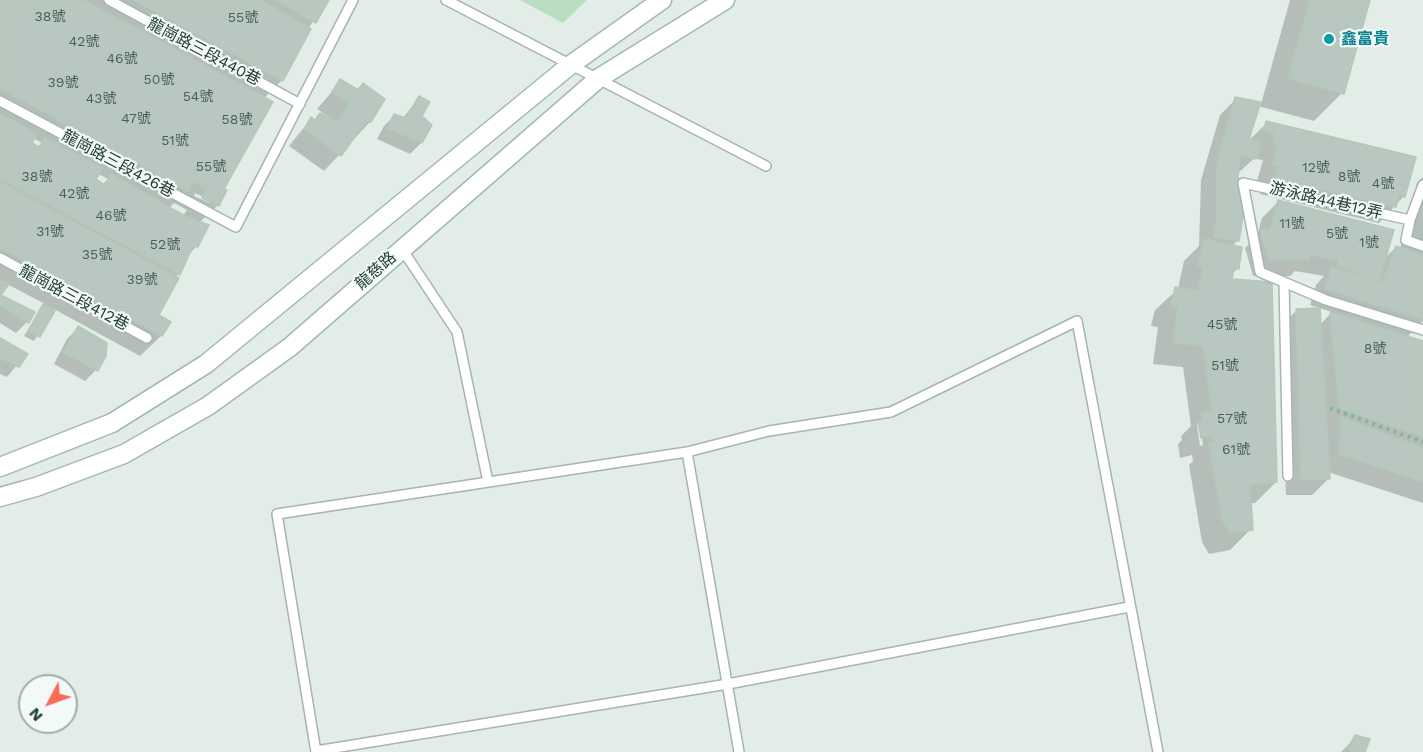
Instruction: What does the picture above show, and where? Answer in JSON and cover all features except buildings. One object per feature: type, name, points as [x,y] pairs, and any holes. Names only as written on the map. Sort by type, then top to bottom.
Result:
[{"type":"street","points":[[0,467],[112,423],[206,364],[569,66],[662,0]]},
{"type":"street","name":"龍慈路","points":[[0,497],[36,487],[124,453],[208,406],[290,347],[599,78],[725,0]]},
{"type":"lane","name":"龍崗路三段440巷","points":[[109,0],[300,104]]},
{"type":"lane","points":[[300,104],[353,0]]},
{"type":"lane","points":[[446,0],[569,66],[599,78],[766,166]]},
{"type":"lane","name":"龍崗路三段426巷","points":[[0,101],[237,227],[300,104]]},
{"type":"lane","name":"游泳路44巷12弄","points":[[1284,282],[1260,272],[1243,183],[1410,220]]},
{"type":"lane","points":[[1423,186],[1410,220],[1406,240],[1423,246]]},
{"type":"lane","points":[[402,249],[457,332],[488,482]]},
{"type":"lane","name":"龍崗路三段412巷","points":[[0,258],[147,338]]},
{"type":"lane","points":[[1288,476],[1284,282],[1326,300],[1423,330]]},
{"type":"lane","points":[[1130,607],[728,684],[316,751],[277,514],[687,452],[769,431],[891,412],[1077,321],[1158,752]]},
{"type":"lane","points":[[687,452],[739,752]]},
{"type":"path","points":[[1330,408],[1423,442]]},
{"type":"green space","points":[[520,0],[587,0],[563,23]]},
{"type":"place","name":"鑫富貴","points":[[1329,39]]}]
